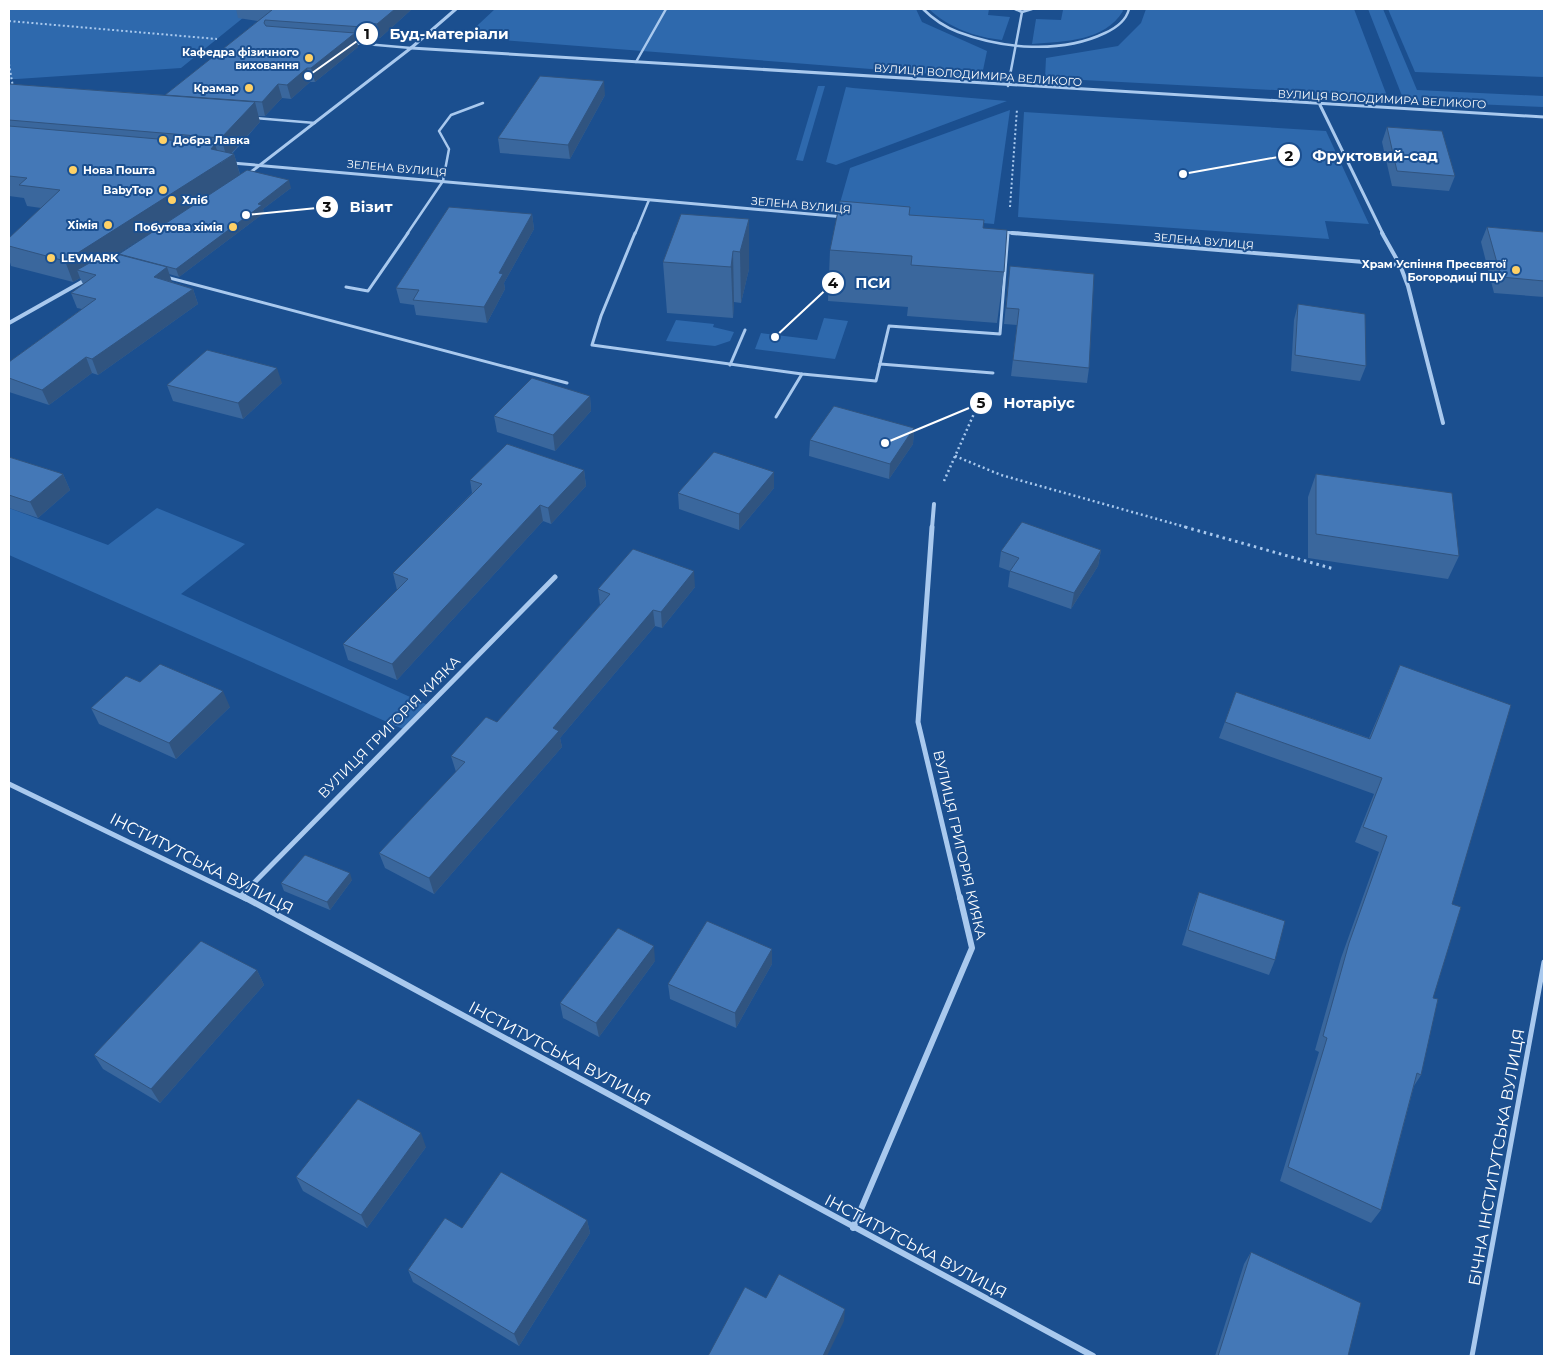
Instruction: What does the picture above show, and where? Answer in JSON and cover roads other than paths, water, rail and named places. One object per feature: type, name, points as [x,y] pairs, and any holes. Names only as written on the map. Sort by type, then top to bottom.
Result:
[{"type":"street","points":[[244,176],[260,166],[411,48],[456,9]]},
{"type":"street","name":"ВУЛИЦЯ ВОЛОДИМИРА ВЕЛИКОГО","points":[[411,48],[1008,86],[1544,117]]},
{"type":"street","points":[[1320,105],[1370,211],[1400,265],[1408,286],[1444,423]]},
{"type":"street","name":"ЗЕЛЕНА ВУЛИЦЯ","points":[[229,163],[850,218]]},
{"type":"street","name":"ЗЕЛЕНА ВУЛИЦЯ","points":[[998,232],[1400,265]]},
{"type":"street","points":[[9,323],[93,276]]},
{"type":"street","name":"ВУЛИЦЯ ГРИГОРІЯ КИЯКА","points":[[852,1228],[972,948],[918,722],[934,504]]},
{"type":"street","name":"ВУЛИЦЯ ГРИГОРІЯ КИЯКА","points":[[241,896],[555,577]]},
{"type":"street","name":"ІНСТИТУТСЬКА ВУЛИЦЯ","points":[[9,784],[241,896],[852,1228],[1092,1356]]},
{"type":"lane","points":[[636,62],[666,9]]},
{"type":"lane","points":[[923,9],[936,22],[956,32],[983,40],[1014,45],[1063,44],[1103,34],[1121,24],[1129,9]]},
{"type":"lane","points":[[1016,9],[1022,12],[1032,9]]},
{"type":"lane","points":[[1008,86],[1014,45],[1022,12]]},
{"type":"lane","points":[[348,42],[411,48]]},
{"type":"lane","points":[[346,287],[368,291],[443,181],[449,149],[438,131],[451,115],[483,103]]},
{"type":"lane","points":[[254,118],[315,123]]},
{"type":"lane","points":[[649,200],[601,316],[592,345],[730,365],[876,381],[889,326],[1000,334],[1008,233]]},
{"type":"lane","points":[[161,276],[567,383]]},
{"type":"lane","points":[[730,365],[745,330]]},
{"type":"lane","points":[[880,364],[992,373]]},
{"type":"lane","points":[[776,417],[802,374]]},
{"type":"lane","name":"БІЧНА ІНСТИТУТСЬКА ВУЛИЦЯ","points":[[1472,1356],[1544,962]]},
{"type":"place","name":"Кафедра фізичного виховання","points":[[309,58]]},
{"type":"place","name":"Буд-матеріали","points":[[308,76]]},
{"type":"place","name":"Крамар","points":[[249,88]]},
{"type":"place","name":"Добра Лавка","points":[[163,140]]},
{"type":"place","name":"Нова Пошта","points":[[73,170]]},
{"type":"place","name":"Фруктовий-сад","points":[[1183,174]]},
{"type":"place","name":"BabyTop","points":[[163,190]]},
{"type":"place","name":"Хліб","points":[[172,200]]},
{"type":"place","name":"Візит","points":[[246,215]]},
{"type":"place","name":"Хімія","points":[[108,225]]},
{"type":"place","name":"Побутова хімія","points":[[233,227]]},
{"type":"place","name":"LEVMARK","points":[[51,258]]},
{"type":"place","name":"Храм Успіння Пресвятої Богородиці ПЦУ","points":[[1516,270]]},
{"type":"place","name":"ПСИ","points":[[775,337]]},
{"type":"place","name":"Нотаріус","points":[[885,443]]}]
